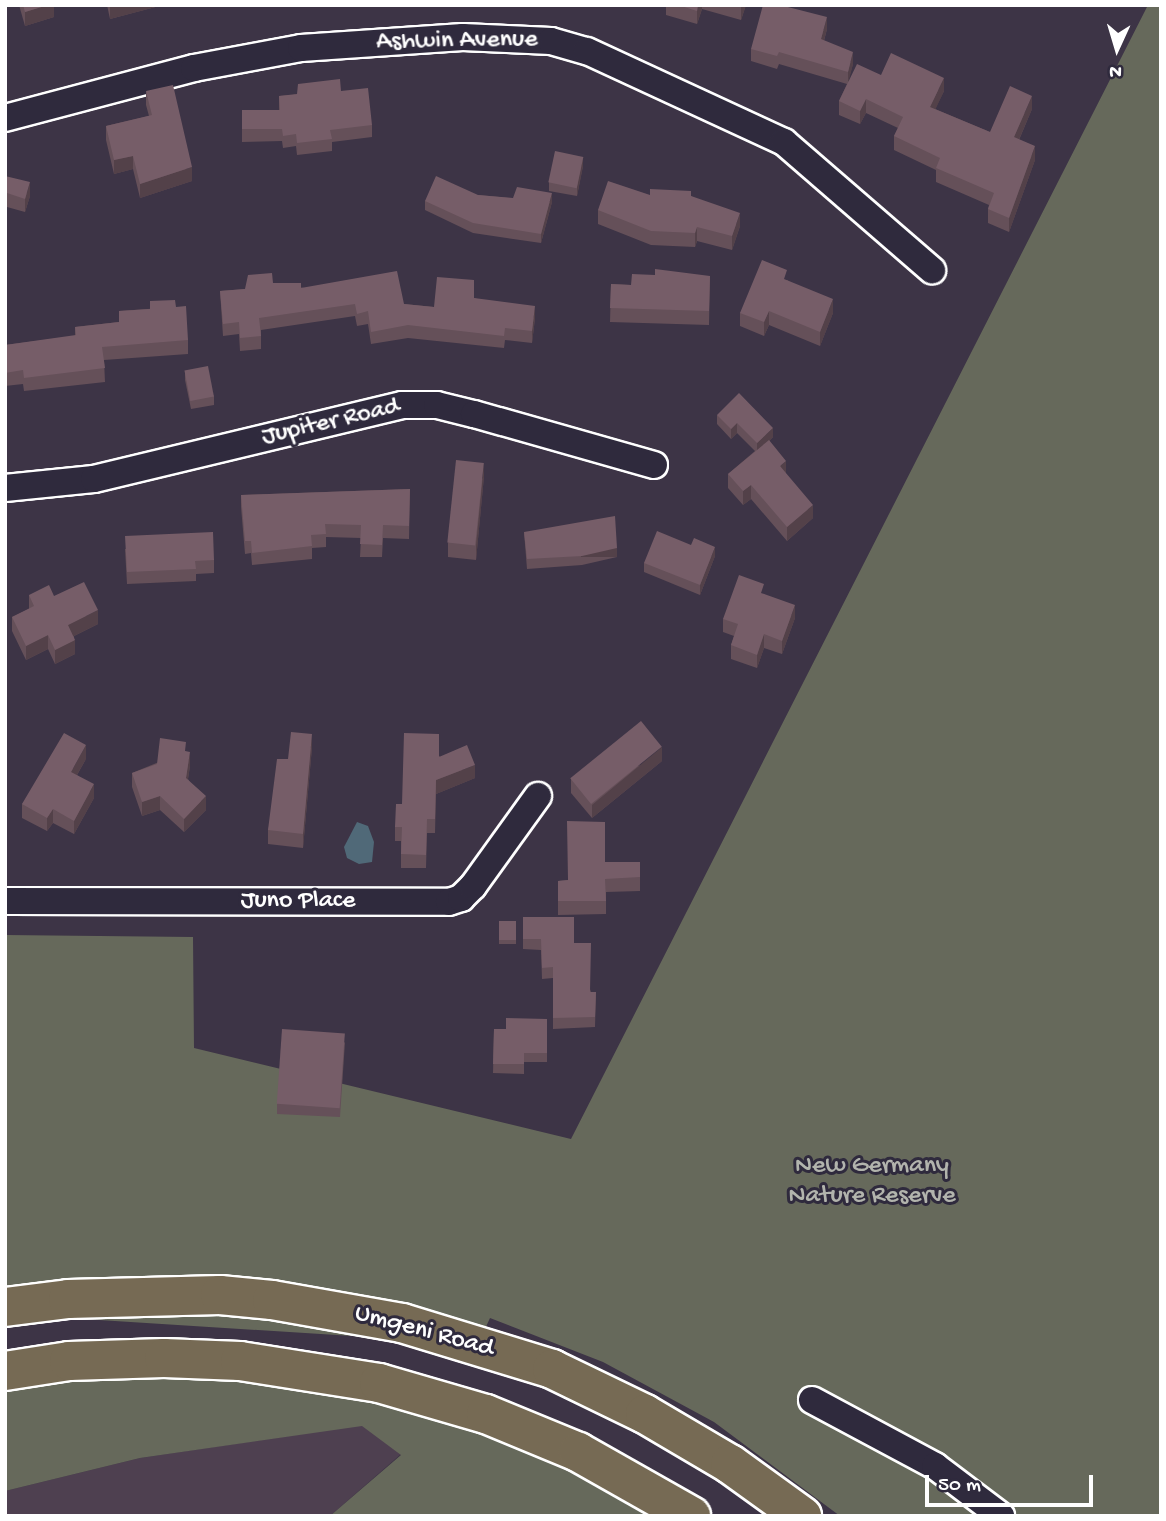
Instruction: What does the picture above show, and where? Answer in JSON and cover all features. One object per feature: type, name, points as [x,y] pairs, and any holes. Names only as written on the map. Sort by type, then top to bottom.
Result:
[{"type":"highway","name":"Umgeni Road","points":[[5,1307],[81,1298],[220,1296],[338,1310],[440,1334],[552,1369],[645,1413],[730,1464],[802,1516]]},
{"type":"highway","points":[[5,1371],[69,1361],[164,1357],[240,1361],[379,1383],[486,1414],[578,1452],[691,1516]]},
{"type":"street","name":"Ashwin Avenue","points":[[5,118],[194,68],[301,48],[463,37],[551,41],[587,51],[784,142],[932,270]]},
{"type":"street","name":"Jupiter Road","points":[[5,488],[94,479],[402,405],[462,411],[654,465]]},
{"type":"street","name":"Juno Place","points":[[5,901],[449,902],[461,898],[473,886],[538,796]]},
{"type":"street","points":[[812,1400],[935,1466],[1000,1516]]},
{"type":"shaded area","points":[[362,1425],[401,1454],[330,1516],[5,1516],[5,1491],[140,1458]]},
{"type":"green space","name":"New Germany Nature Reserve","points":[[1148,5],[1161,5],[1161,1516],[840,1516],[714,1422],[603,1362],[490,1318],[478,1344],[5,1314],[5,935],[193,937],[194,1048],[571,1139]]},
{"type":"green space","points":[[70,1364],[385,1388],[681,1516],[330,1516],[401,1455],[362,1426],[140,1458],[5,1491],[5,1374]]},
{"type":"water","points":[[357,822],[368,826],[374,842],[372,862],[359,864],[347,858],[344,847]]},
{"type":"building","points":[[23,5],[48,5],[25,12]]},
{"type":"building","points":[[678,5],[698,5],[697,11]]},
{"type":"building","points":[[763,5],[780,5],[827,17],[821,39],[853,52],[848,72],[779,52],[777,56],[751,49]]},
{"type":"building","points":[[891,53],[944,78],[930,107],[990,132],[1010,86],[1032,96],[1014,137],[1035,146],[1009,218],[988,209],[994,193],[936,168],[940,158],[894,136],[903,117],[866,99],[860,111],[839,101],[857,64],[881,75]]},
{"type":"building","points":[[340,79],[341,91],[368,88],[372,125],[330,130],[332,139],[297,143],[296,134],[283,136],[282,129],[242,129],[242,110],[280,110],[279,96],[297,94],[298,84]]},
{"type":"building","points":[[173,85],[192,167],[140,184],[133,156],[114,160],[106,126],[152,115],[146,91]]},
{"type":"building","points":[[555,151],[583,157],[577,188],[548,182]]},
{"type":"building","points":[[5,176],[30,182],[25,199],[7,193],[5,199]]},
{"type":"building","points":[[436,176],[478,195],[513,198],[517,187],[552,193],[541,234],[473,223],[425,201]]},
{"type":"building","points":[[608,181],[650,195],[650,189],[691,191],[691,196],[740,213],[732,236],[697,227],[695,233],[651,231],[598,210]]},
{"type":"building","points":[[762,260],[787,270],[784,279],[833,299],[820,332],[769,311],[764,322],[740,313]]},
{"type":"building","points":[[655,269],[710,276],[709,311],[610,308],[611,284],[631,285],[632,274],[655,275]]},
{"type":"building","points":[[397,271],[404,304],[434,307],[437,277],[474,280],[474,298],[535,306],[532,331],[505,328],[504,336],[408,325],[371,332],[368,311],[357,314],[355,304],[259,318],[261,336],[240,338],[239,322],[223,324],[220,291],[245,289],[248,275],[272,273],[273,283],[301,283],[301,288]]},
{"type":"building","points":[[175,300],[176,307],[186,306],[188,340],[102,347],[105,368],[24,378],[23,370],[5,373],[5,345],[76,335],[75,327],[119,322],[119,311],[150,309],[150,301]]},
{"type":"building","points":[[208,366],[214,396],[190,401],[184,371]]},
{"type":"building","points":[[739,393],[773,428],[757,443],[737,423],[731,429],[717,415]]},
{"type":"building","points":[[769,440],[786,461],[780,466],[813,505],[787,527],[751,485],[743,491],[728,474]]},
{"type":"building","points":[[456,460],[484,463],[475,545],[447,543]]},
{"type":"building","points":[[410,489],[409,526],[383,525],[382,545],[360,544],[361,525],[325,524],[326,534],[311,535],[312,546],[252,553],[251,541],[245,541],[241,495]]},
{"type":"building","points":[[615,516],[617,548],[582,556],[527,559],[524,532]]},
{"type":"building","points":[[657,531],[691,545],[694,538],[715,547],[700,585],[644,563]]},
{"type":"building","points":[[213,532],[214,560],[195,561],[196,569],[127,572],[125,536]]},
{"type":"building","points":[[739,575],[764,584],[761,593],[795,605],[782,641],[764,634],[757,655],[731,645],[738,624],[723,619]]},
{"type":"building","points":[[84,582],[98,610],[68,625],[75,640],[55,650],[48,635],[26,646],[12,617],[34,606],[29,595],[49,585],[54,596]]},
{"type":"building","points":[[641,721],[662,747],[591,804],[570,778]]},
{"type":"building","points":[[291,732],[312,734],[303,834],[268,830],[277,759],[288,759]]},
{"type":"building","points":[[64,733],[86,745],[71,772],[94,784],[74,821],[53,809],[47,818],[22,804]]},
{"type":"building","points":[[404,733],[439,734],[439,757],[467,745],[475,765],[436,780],[435,819],[427,819],[426,855],[401,854],[402,827],[395,827],[396,804],[402,804]]},
{"type":"building","points":[[160,738],[186,742],[185,751],[190,752],[186,778],[206,796],[184,819],[160,796],[142,802],[132,773],[157,764]]},
{"type":"building","points":[[567,821],[605,822],[605,862],[640,862],[640,877],[605,879],[606,901],[558,901],[558,881],[568,880]]},
{"type":"building","points":[[523,917],[574,917],[574,943],[591,943],[590,992],[596,992],[595,1017],[553,1018],[553,967],[542,968],[541,939],[523,939]]},
{"type":"building","points":[[499,921],[516,921],[516,940],[499,940]]},
{"type":"building","points":[[506,1018],[547,1019],[547,1053],[524,1053],[524,1064],[493,1064],[494,1029],[506,1029]]},
{"type":"building","points":[[282,1029],[345,1033],[340,1108],[277,1104]]}]
